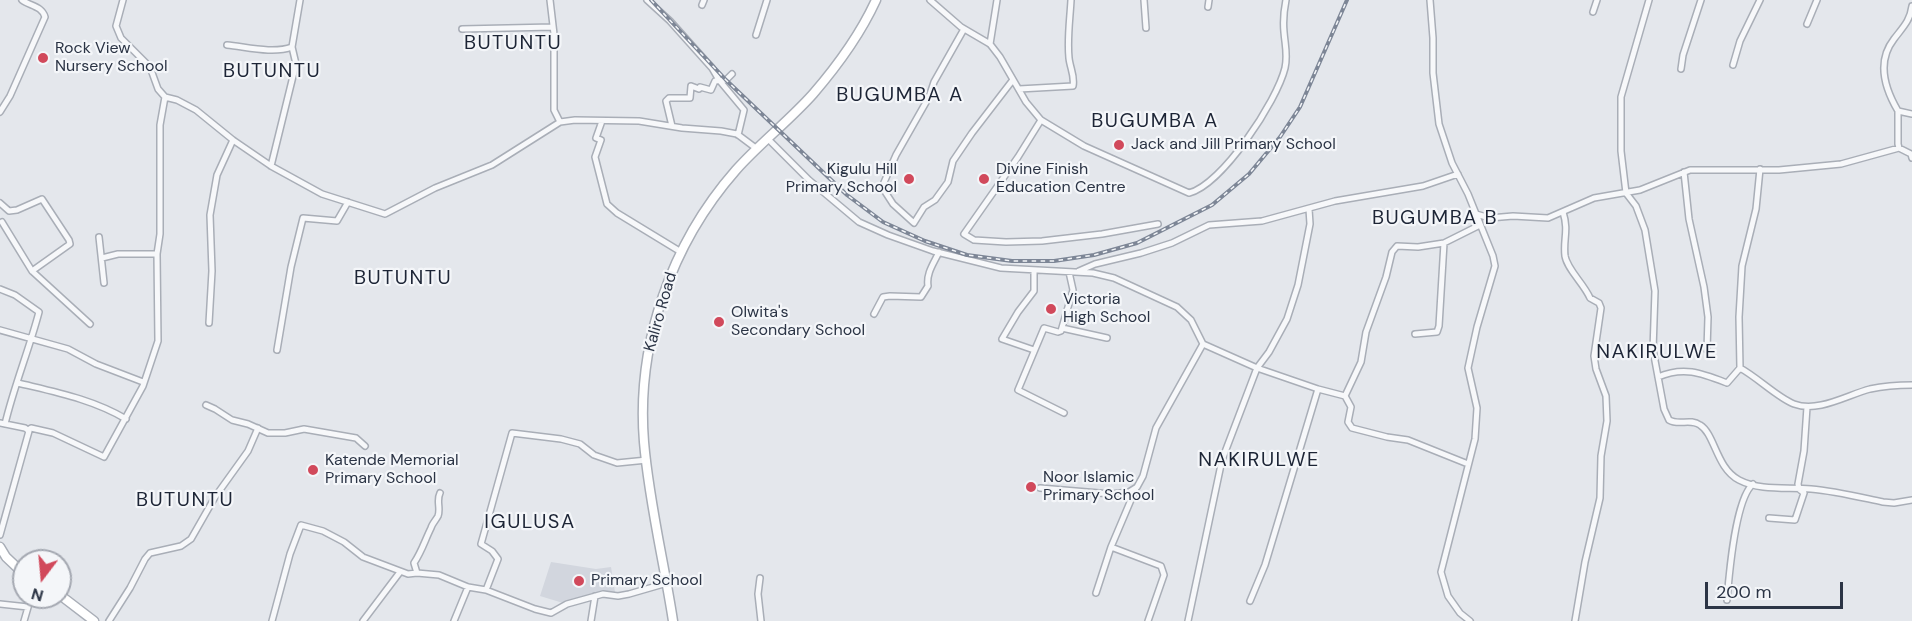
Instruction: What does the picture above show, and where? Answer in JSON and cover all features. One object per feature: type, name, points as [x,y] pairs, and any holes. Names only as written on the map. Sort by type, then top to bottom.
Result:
[{"type":"main road","name":"Kaliro Road","points":[[673,621],[644,442],[646,367],[660,302],[672,268],[707,207],[735,171],[812,95],[838,64],[864,26],[876,0]]},
{"type":"main road","points":[[0,547],[12,563]]},
{"type":"main road","points":[[72,605],[92,620]]},
{"type":"street","points":[[0,112],[10,96],[45,17],[44,12],[38,7],[22,0]]},
{"type":"street","points":[[123,0],[117,26],[121,38],[150,67],[158,88],[165,97],[177,100],[196,110],[214,122],[233,140],[271,166],[322,194],[385,214],[435,188],[492,165],[560,122],[575,120],[648,122],[729,132],[738,135],[757,149]]},
{"type":"street","points":[[271,166],[296,64],[292,47],[300,0]]},
{"type":"street","points":[[550,0],[553,27],[554,110],[560,122]]},
{"type":"street","points":[[647,0],[670,21],[712,68],[744,110],[738,135]]},
{"type":"street","points":[[756,35],[767,0]]},
{"type":"street","points":[[930,0],[964,28],[990,45],[1000,57],[1012,81],[1032,111],[1041,120],[1084,146],[1189,193],[1207,184],[1226,165],[1273,99],[1285,68],[1286,0]]},
{"type":"street","points":[[990,45],[998,0]]},
{"type":"street","points":[[1019,89],[1073,86],[1074,80],[1069,59],[1071,0]]},
{"type":"street","points":[[1144,0],[1146,28]]},
{"type":"street","points":[[1430,0],[1433,38],[1432,73],[1439,124],[1448,152],[1468,194],[1495,266],[1468,368],[1477,408],[1475,439],[1441,572],[1448,596],[1460,613],[1470,621]]},
{"type":"street","points":[[1593,12],[1597,0]]},
{"type":"street","points":[[1649,0],[1621,97],[1621,151],[1626,193],[1635,205],[1645,230],[1655,291],[1653,350],[1664,409],[1670,420],[1679,424],[1689,421],[1699,424],[1706,430],[1715,452],[1731,475],[1741,481],[1894,503],[1912,500]]},
{"type":"street","points":[[1681,69],[1683,55],[1701,0]]},
{"type":"street","points":[[1733,65],[1740,41],[1760,0]]},
{"type":"street","points":[[1807,24],[1817,0]]},
{"type":"street","points":[[1899,148],[1898,111],[1888,91],[1883,61],[1894,39],[1906,26],[1912,3]]},
{"type":"street","points":[[462,29],[553,27]]},
{"type":"street","points":[[964,28],[896,155],[882,187],[892,204],[914,223],[924,207],[935,200],[948,182],[953,161],[1012,81]]},
{"type":"street","points":[[227,45],[267,49],[292,47]]},
{"type":"street","points":[[672,126],[666,101],[669,98],[690,98],[691,86],[711,90],[715,81],[726,80],[732,74]]},
{"type":"street","points":[[0,289],[39,312],[3,424],[53,433],[104,457],[126,419],[158,341],[157,254],[160,234],[160,125],[165,97]]},
{"type":"street","points":[[1898,111],[1912,114]]},
{"type":"street","points":[[1041,120],[964,234],[974,240],[1042,241],[1158,224]]},
{"type":"street","points":[[602,121],[596,138],[601,140],[595,157],[607,204],[617,213],[681,252]]},
{"type":"street","points":[[767,138],[809,180],[859,222],[902,242],[1001,268],[1077,272],[1114,278],[1177,307],[1191,320],[1203,344],[1257,368],[1345,396],[1351,407],[1348,422],[1352,428],[1408,440],[1468,464]]},
{"type":"street","points":[[208,323],[212,271],[210,215],[217,175],[233,140]]},
{"type":"street","points":[[1476,214],[1490,218],[1513,216],[1538,219],[1557,216],[1594,198],[1640,190],[1697,169],[1779,170],[1841,164],[1899,148],[1911,154],[1912,158]]},
{"type":"street","points":[[1658,377],[1674,370],[1703,374],[1726,384],[1740,368],[1739,317],[1742,266],[1756,209],[1760,169]]},
{"type":"street","points":[[1684,172],[1689,219],[1707,307],[1707,350]]},
{"type":"street","points":[[1077,272],[1095,264],[1172,243],[1209,225],[1262,221],[1358,196],[1423,186],[1458,174]]},
{"type":"street","points":[[1635,205],[1636,194],[1640,190]]},
{"type":"street","points":[[0,203],[9,210],[17,210],[42,199],[69,240],[70,244],[32,271]]},
{"type":"street","points":[[277,350],[291,267],[303,218],[337,221],[348,202]]},
{"type":"street","points":[[1188,621],[1222,460],[1257,368],[1269,352],[1287,319],[1298,285],[1310,224],[1309,209]]},
{"type":"street","points":[[9,210],[1,223],[32,271],[90,324]]},
{"type":"street","points":[[1563,212],[1567,234],[1565,255],[1568,263],[1585,286],[1590,298],[1599,303],[1601,308],[1594,356],[1596,369],[1606,396],[1607,421],[1601,456],[1600,498],[1585,562],[1575,621]]},
{"type":"street","points":[[1345,396],[1361,362],[1366,332],[1386,277],[1392,252],[1397,246],[1418,247],[1444,243],[1479,225]]},
{"type":"street","points":[[99,237],[104,283]]},
{"type":"street","points":[[1415,334],[1432,334],[1437,332],[1439,326],[1444,243]]},
{"type":"street","points":[[874,314],[883,297],[921,297],[928,286],[929,270],[939,252]]},
{"type":"street","points":[[102,258],[118,254],[157,254]]},
{"type":"street","points":[[1034,270],[1034,291],[1002,339],[1034,350]]},
{"type":"street","points":[[1064,413],[1018,390],[1044,328],[1061,331],[1073,290],[1069,272]]},
{"type":"street","points":[[1062,328],[1107,338]]},
{"type":"street","points":[[0,330],[68,349],[96,364],[143,382]]},
{"type":"street","points":[[1096,593],[1111,547],[1143,476],[1156,428],[1203,344]]},
{"type":"street","points":[[1740,368],[1785,399],[1807,407],[1871,389],[1912,385]]},
{"type":"street","points":[[18,383],[79,398],[126,419]]},
{"type":"street","points":[[1250,601],[1265,565],[1318,389]]},
{"type":"street","points":[[206,405],[232,420],[248,424],[267,433],[285,433],[304,429],[338,433],[356,438],[365,446]]},
{"type":"street","points":[[1798,489],[1804,451],[1807,407]]},
{"type":"street","points":[[109,621],[130,588],[144,559],[150,553],[181,546],[191,539],[215,497],[248,451],[258,428]]},
{"type":"street","points":[[0,535],[28,430]]},
{"type":"street","points":[[486,590],[498,559],[492,551],[481,544],[512,433],[561,439],[580,444],[594,455],[617,463],[647,460]]},
{"type":"street","points":[[1727,600],[1735,530],[1747,489],[1753,484]]},
{"type":"street","points":[[1040,488],[1111,494],[1129,492],[1137,487]]},
{"type":"street","points":[[1769,518],[1795,520],[1804,493],[1798,489]]},
{"type":"street","points":[[417,573],[414,563],[438,515],[437,500],[440,493]]},
{"type":"street","points":[[272,621],[290,554],[301,525],[323,531],[344,542],[363,557],[400,572],[439,575],[468,587],[486,590],[551,613],[567,604],[595,596],[603,594],[618,596],[667,583]]},
{"type":"street","points":[[1111,547],[1161,566],[1164,575],[1148,621]]},
{"type":"street","points":[[363,621],[400,572]]},
{"type":"street","points":[[760,578],[758,594],[761,621]]},
{"type":"street","points":[[454,621],[468,587]]},
{"type":"street","points":[[591,621],[595,596]]},
{"type":"shaded area","name":"Primary School","points":[[551,562],[596,569],[611,567],[615,592],[603,592],[563,603],[540,596]]},
{"type":"railway","points":[[651,0],[726,80],[847,195],[883,222],[925,241],[967,255],[1012,261],[1054,261],[1094,255],[1137,243],[1212,205],[1249,174],[1280,137],[1300,107],[1347,0]]},
{"type":"place","name":"Rock View Nursery School","points":[[43,58]]},
{"type":"place","name":"Jack and Jill Primary School","points":[[1119,145]]},
{"type":"place","name":"Kigulu Hill Primary School","points":[[909,179]]},
{"type":"place","name":"Divine Finish Education Centre","points":[[984,179]]},
{"type":"place","name":"Victoria High School","points":[[1051,309]]},
{"type":"place","name":"Olwita's Secondary School","points":[[719,322]]},
{"type":"place","name":"Katende Memorial Primary School","points":[[313,470]]},
{"type":"place","name":"Noor Islamic Primary School","points":[[1031,487]]},
{"type":"place","name":"Primary School","points":[[579,581]]},
{"type":"district","name":"BUTUNTU","points":[[513,44]]},
{"type":"district","name":"BUTUNTU","points":[[272,72]]},
{"type":"district","name":"BUGUMBA A","points":[[900,96]]},
{"type":"district","name":"BUGUMBA A","points":[[1155,122]]},
{"type":"district","name":"BUGUMBA B","points":[[1435,219]]},
{"type":"district","name":"BUTUNTU","points":[[403,279]]},
{"type":"district","name":"NAKIRULWE","points":[[1657,353]]},
{"type":"district","name":"NAKIRULWE","points":[[1259,461]]},
{"type":"district","name":"BUTUNTU","points":[[185,501]]},
{"type":"district","name":"IGULUSA","points":[[530,523]]}]
